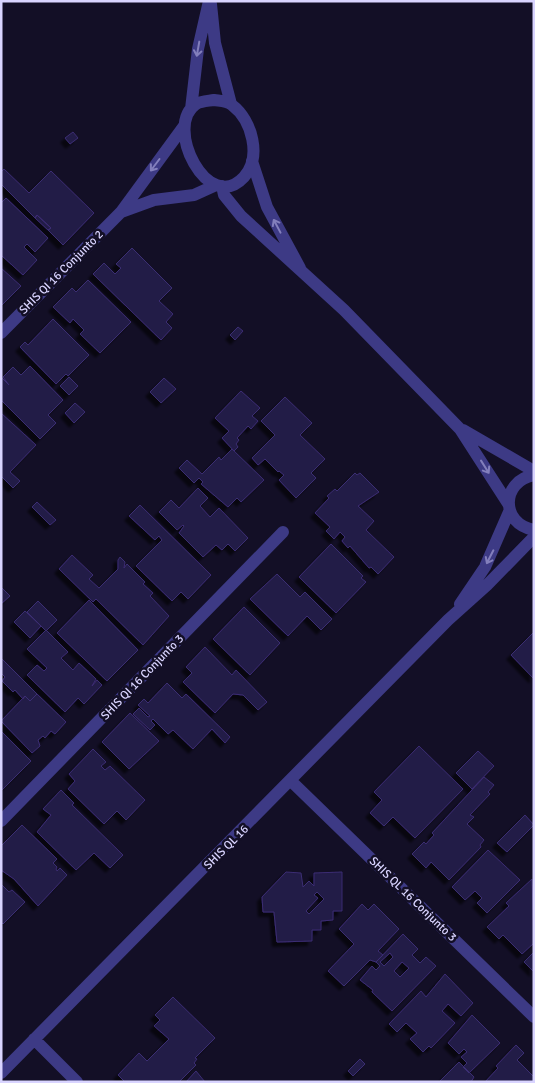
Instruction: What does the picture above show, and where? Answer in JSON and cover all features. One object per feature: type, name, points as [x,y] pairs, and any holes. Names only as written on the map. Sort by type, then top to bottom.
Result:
[{"type":"street","points":[[209,1],[219,62],[231,104],[249,127],[253,152],[250,168],[241,180],[219,185],[206,181],[189,153],[184,126],[191,109],[198,49],[209,1]]},
{"type":"street","points":[[191,109],[202,102],[214,100],[231,104]]},
{"type":"street","name":"SHIS QI 16 Conjunto 2","points":[[1,333],[122,212],[184,126]]},
{"type":"street","points":[[252,161],[267,207],[300,268]]},
{"type":"street","points":[[219,185],[224,195],[241,216],[344,310],[460,429],[509,509],[522,526],[534,530]]},
{"type":"street","name":"SHIS QI 16 Conjunto 2","points":[[122,212],[154,200],[194,195],[219,185]]},
{"type":"street","points":[[460,429],[534,471]]},
{"type":"street","name":"SHIS QL 16","points":[[448,620],[485,567],[509,509],[510,493],[514,486],[525,477],[534,474]]},
{"type":"street","name":"SHIS QI 16 Conjunto 3","points":[[1,821],[283,532]]},
{"type":"street","name":"SHIS QL 16","points":[[3,1068],[291,781],[448,620],[487,586],[534,537]]},
{"type":"street","name":"SHIS QL 16 Conjunto 3","points":[[291,781],[534,1017]]},
{"type":"street","points":[[34,1039],[77,1082]]},
{"type":"building","points":[[73,132],[78,138],[70,144],[65,138]]},
{"type":"building","points":[[4,169],[29,193],[51,171],[94,213],[63,245],[48,230],[51,228],[37,215],[35,218],[1,184],[1,172]]},
{"type":"building","points":[[6,198],[48,238],[35,252],[27,244],[24,247],[37,260],[23,275],[1,255],[1,203]]},
{"type":"building","points":[[37,215],[51,228],[48,230],[35,218]]},
{"type":"building","points":[[132,248],[172,288],[159,301],[173,314],[166,322],[172,328],[161,340],[93,274],[104,263],[115,274],[121,268],[116,264]]},
{"type":"building","points":[[1,268],[21,286],[1,306]]},
{"type":"building","points":[[88,280],[131,322],[100,353],[80,334],[84,330],[73,319],[70,323],[53,307],[72,288],[76,292]]},
{"type":"building","points":[[53,319],[89,355],[68,376],[66,374],[56,384],[20,347],[25,342],[28,345]]},
{"type":"building","points":[[238,327],[243,331],[235,340],[230,335]]},
{"type":"building","points":[[30,366],[63,400],[48,415],[56,423],[40,439],[1,400],[1,377],[9,385],[3,377],[13,367],[21,375]]},
{"type":"building","points":[[69,377],[78,386],[69,395],[60,386]]},
{"type":"building","points":[[164,378],[176,389],[161,403],[150,392]]},
{"type":"building","points":[[241,391],[260,408],[252,416],[258,421],[251,429],[248,426],[237,438],[239,440],[236,444],[238,447],[234,451],[222,438],[229,431],[215,418]]},
{"type":"building","points":[[285,397],[312,423],[300,435],[325,459],[311,473],[316,478],[296,498],[279,480],[284,475],[278,472],[265,459],[258,465],[252,458],[275,435],[261,421]]},
{"type":"building","points":[[75,403],[85,412],[74,423],[65,413]]},
{"type":"building","points":[[1,413],[36,445],[10,472],[20,481],[13,488],[1,476]]},
{"type":"building","points":[[232,449],[264,480],[241,502],[237,498],[228,507],[201,484],[203,482],[199,478],[194,483],[179,468],[187,460],[202,474],[219,457],[221,460]]},
{"type":"building","points":[[355,473],[357,475],[360,473],[379,492],[358,506],[374,521],[366,530],[394,557],[378,574],[371,567],[369,568],[350,546],[348,548],[342,541],[345,537],[340,532],[334,539],[326,531],[330,527],[315,513],[329,498],[327,496],[335,489],[337,491]]},
{"type":"building","points":[[198,488],[208,498],[200,506],[210,517],[219,508],[248,538],[235,551],[228,544],[222,550],[216,545],[203,557],[179,533],[184,526],[177,530],[159,512],[171,500],[179,508]]},
{"type":"building","points":[[37,502],[56,520],[50,525],[32,507]]},
{"type":"building","points":[[140,505],[211,575],[188,599],[181,592],[172,601],[136,566],[162,540],[159,536],[155,540],[129,516]]},
{"type":"building","points":[[331,544],[363,576],[361,578],[366,582],[336,613],[299,577]]},
{"type":"building","points":[[72,555],[93,575],[89,579],[99,588],[118,569],[120,557],[125,562],[124,568],[127,564],[145,582],[143,584],[153,593],[150,596],[169,616],[143,645],[96,599],[93,602],[59,569]]},
{"type":"building","points":[[277,574],[300,597],[305,592],[332,619],[321,630],[307,616],[288,636],[250,599]]},
{"type":"building","points":[[1,587],[10,596],[1,604]]},
{"type":"building","points":[[89,600],[138,650],[107,681],[57,633]]},
{"type":"building","points":[[38,601],[57,620],[46,631],[27,612]]},
{"type":"building","points":[[244,607],[280,643],[250,675],[213,639]]},
{"type":"building","points":[[25,611],[41,626],[30,638],[14,622]]},
{"type":"building","points":[[46,630],[68,652],[61,658],[73,670],[79,663],[96,679],[92,686],[97,680],[102,685],[84,704],[78,698],[65,712],[27,675],[37,665],[44,671],[47,668],[27,649]]},
{"type":"building","points":[[534,632],[534,678],[533,678],[511,655]]},
{"type":"building","points":[[205,647],[232,675],[236,670],[267,702],[258,710],[243,695],[233,694],[215,713],[183,682],[192,673],[186,667]]},
{"type":"building","points":[[1,658],[37,694],[30,701],[25,696],[23,699],[15,690],[13,692],[2,681],[5,677],[1,673]]},
{"type":"building","points":[[167,683],[182,698],[186,694],[230,737],[225,743],[212,729],[193,749],[173,730],[168,734],[153,719],[151,721],[155,725],[150,730],[133,714],[139,708],[148,717],[150,716],[138,705],[144,699],[148,703]]},
{"type":"building","points":[[37,694],[66,722],[55,734],[51,731],[45,738],[43,736],[38,740],[40,746],[32,753],[1,721],[25,696],[30,701]]},
{"type":"building","points":[[130,713],[159,741],[129,769],[102,742]]},
{"type":"building","points":[[1,731],[31,761],[1,791]]},
{"type":"building","points":[[419,746],[463,789],[415,838],[393,817],[384,826],[370,813],[382,800],[374,792]]},
{"type":"building","points":[[93,749],[106,762],[101,766],[105,770],[110,766],[145,800],[126,820],[117,811],[104,824],[68,789],[75,781],[69,774]]},
{"type":"building","points":[[478,751],[494,766],[472,789],[456,773]]},
{"type":"building","points":[[484,777],[494,785],[488,792],[490,794],[470,815],[474,817],[467,824],[484,840],[480,845],[481,847],[449,880],[431,862],[426,868],[412,854],[424,842],[426,844],[434,835],[432,833]]},
{"type":"building","points":[[61,790],[74,803],[72,805],[123,855],[110,868],[94,853],[76,870],[37,832],[51,815],[43,809]]},
{"type":"building","points":[[525,815],[534,825],[507,852],[497,843]]},
{"type":"building","points":[[22,825],[57,859],[53,863],[57,867],[57,871],[60,868],[67,875],[38,906],[14,879],[1,870],[1,846]]},
{"type":"building","points":[[488,850],[520,880],[487,913],[477,903],[482,898],[475,891],[465,900],[452,887]]},
{"type":"building","points":[[286,872],[301,873],[303,887],[309,881],[314,886],[314,873],[342,872],[342,911],[333,911],[333,920],[321,921],[321,930],[312,930],[312,941],[277,942],[274,912],[263,912],[262,897]],"holes":[[[317,892],[324,899],[309,914],[306,911],[318,898],[314,895]]]},
{"type":"building","points":[[532,879],[534,943],[522,954],[503,935],[499,939],[487,927],[509,906],[506,903]]},
{"type":"building","points":[[1,884],[9,892],[12,890],[25,902],[3,924],[1,922]]},
{"type":"building","points":[[362,904],[368,910],[374,904],[399,929],[378,951],[383,955],[376,962],[370,960],[344,986],[328,971],[354,944],[339,929]]},
{"type":"building","points":[[403,934],[418,949],[412,955],[420,963],[426,957],[436,966],[392,1011],[372,992],[373,990],[360,980],[372,966],[376,970],[380,966],[376,962]],"holes":[[[390,953],[393,957],[384,966],[380,962]],[[402,962],[409,968],[400,977],[394,971]]]},
{"type":"building","points":[[534,952],[534,972],[524,962]]},
{"type":"building","points":[[445,974],[473,1003],[461,1016],[448,1004],[442,1011],[455,1023],[431,1048],[429,1046],[423,1052],[410,1039],[417,1033],[406,1023],[397,1032],[389,1024],[421,991],[426,997]]},
{"type":"building","points":[[173,997],[215,1038],[195,1058],[197,1059],[194,1063],[196,1065],[179,1082],[125,1082],[118,1075],[139,1053],[147,1061],[169,1039],[154,1026],[160,1020],[155,1015]]},
{"type":"building","points":[[472,1015],[500,1043],[469,1073],[463,1067],[467,1063],[461,1057],[467,1052],[464,1049],[459,1054],[448,1043]]},
{"type":"building","points":[[516,1045],[524,1053],[517,1060],[534,1077],[534,1082],[485,1082],[498,1068],[496,1066]]},
{"type":"building","points":[[360,1059],[365,1064],[353,1076],[348,1071]]},
{"type":"building","points":[[459,1062],[474,1077],[471,1082],[439,1082]]},
{"type":"building","points":[[195,1072],[205,1082],[186,1082]]}]
